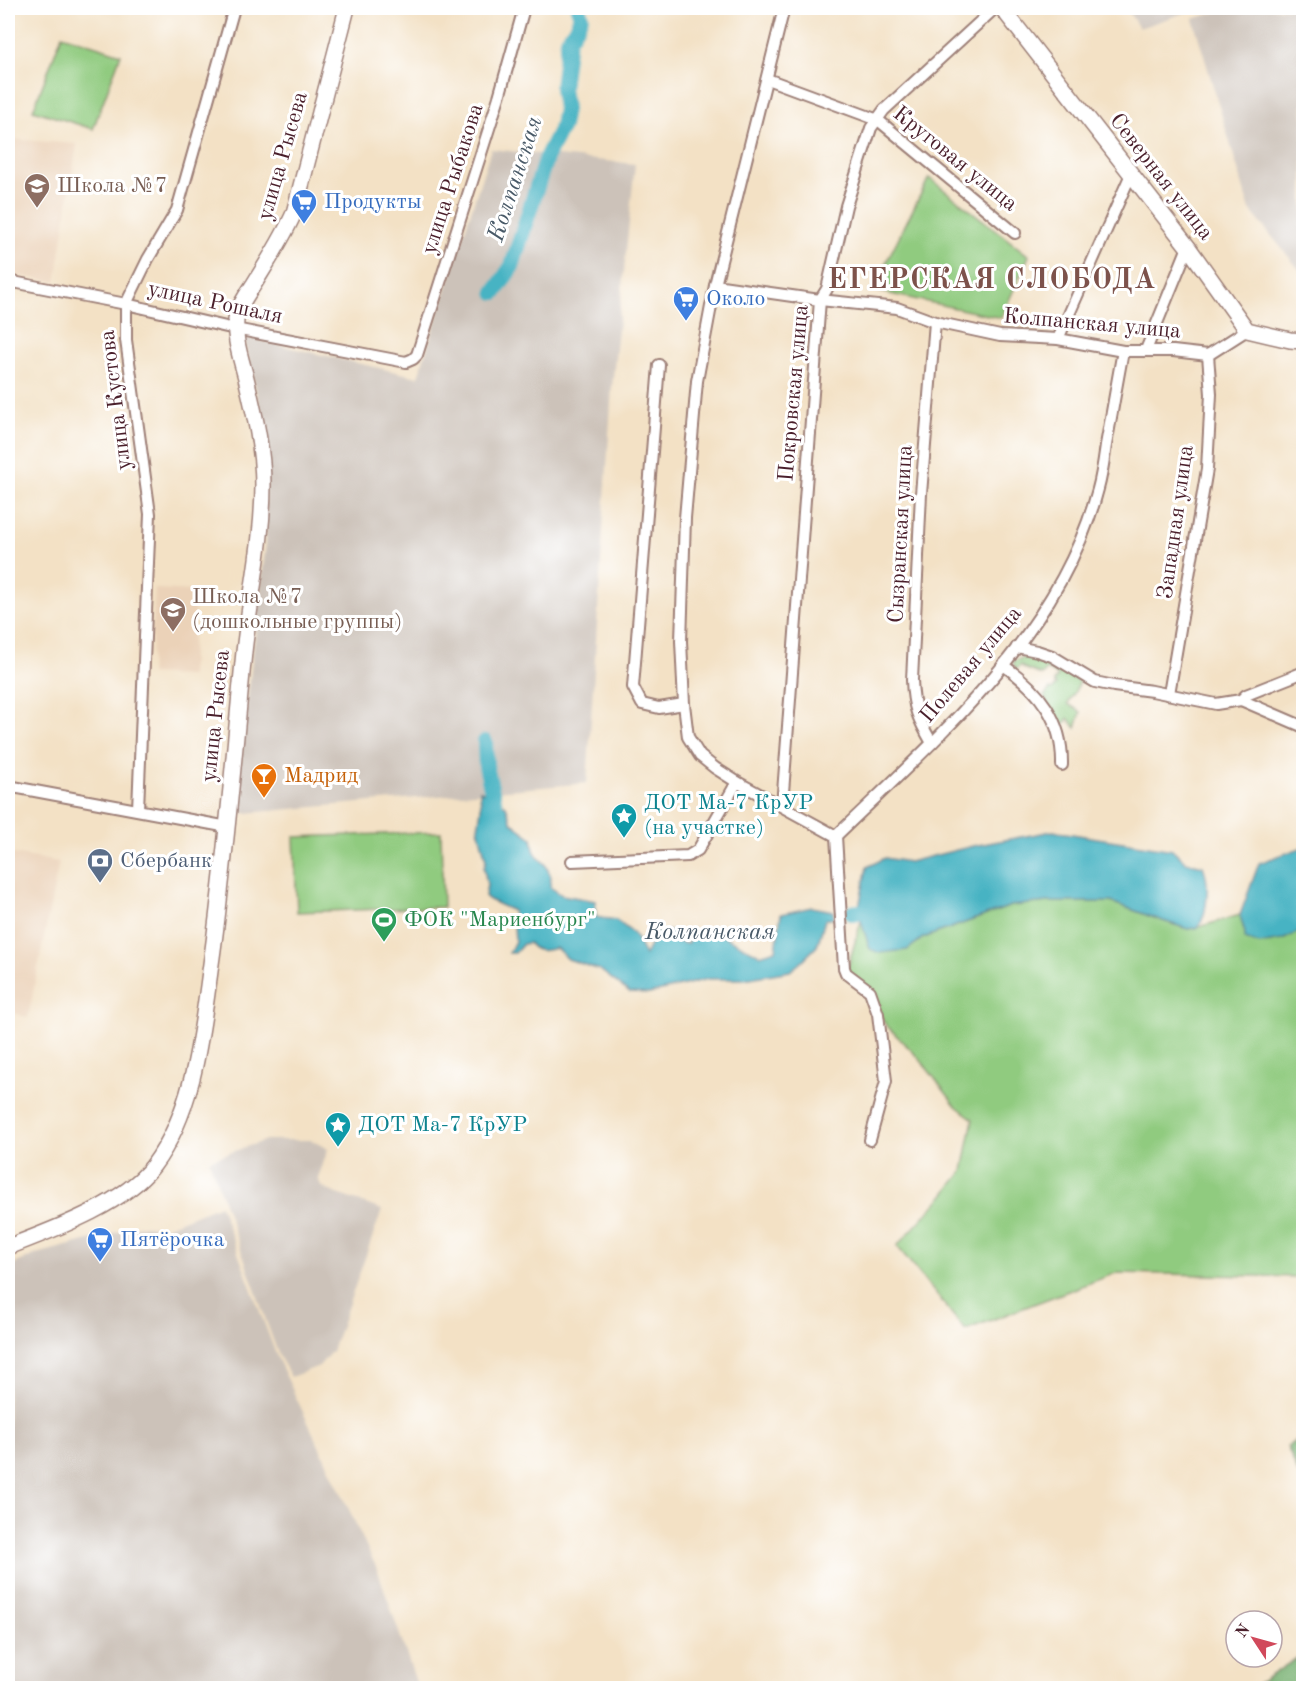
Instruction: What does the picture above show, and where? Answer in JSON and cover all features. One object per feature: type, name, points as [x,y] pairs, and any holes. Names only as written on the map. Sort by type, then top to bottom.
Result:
[{"type":"main road","name":"улица Рысева","points":[[8,1247],[73,1221],[126,1191],[140,1180],[152,1168],[164,1149],[177,1124],[190,1087],[219,908],[263,483],[258,432],[235,329],[237,311],[285,233],[294,213],[347,8]]},
{"type":"main road","name":"Северная улица","points":[[1002,8],[1188,247],[1247,330]]},
{"type":"main road","points":[[1247,330],[1304,341]]},
{"type":"street","name":"улица Кустова","points":[[138,809],[150,514],[126,340],[126,304],[148,259],[177,210],[234,8]]},
{"type":"street","name":"улица Рыбакова","points":[[413,359],[417,355],[488,131],[524,8]]},
{"type":"street","points":[[784,8],[715,285],[697,381],[685,518],[681,642],[684,704],[688,737],[700,756],[737,782],[836,836],[844,968],[846,973],[870,991],[881,1032],[886,1081],[870,1140]]},
{"type":"street","name":"Покровская улица","points":[[782,806],[820,300],[827,289],[849,195],[871,128],[884,110],[995,8]]},
{"type":"street","name":"Круговая улица","points":[[767,80],[878,120],[1015,233]]},
{"type":"street","points":[[1058,339],[1131,174]]},
{"type":"street","points":[[1146,350],[1188,247]]},
{"type":"street","name":"улица Рошаля","points":[[8,281],[406,362],[413,359]]},
{"type":"street","name":"Колпанская улица","points":[[715,285],[897,308],[935,322],[1000,336],[1058,339],[1123,351],[1173,351],[1208,355],[1247,330]]},
{"type":"street","name":"Сызранская улица","points":[[932,743],[918,718],[913,700],[912,680],[921,494],[935,322]]},
{"type":"street","name":"Полевая улица","points":[[836,836],[932,743],[1003,665],[1061,583],[1082,536],[1098,489],[1123,351]]},
{"type":"street","name":"Западная улица","points":[[1168,694],[1207,469],[1211,394],[1208,355]]},
{"type":"street","points":[[659,365],[633,687],[642,704],[659,708],[684,704]]},
{"type":"street","points":[[1017,647],[1052,656],[1095,681],[1216,704],[1241,700],[1304,672]]},
{"type":"street","points":[[1003,665],[1039,696],[1054,720],[1062,751],[1062,765]]},
{"type":"street","points":[[1241,700],[1304,727]]},
{"type":"street","points":[[572,861],[688,856],[698,850],[737,782]]},
{"type":"street","points":[[8,786],[228,827]]},
{"type":"shaded area","points":[[1126,8],[1199,8],[1139,28]]},
{"type":"shaded area","points":[[1228,8],[1303,8],[1303,274],[1250,210],[1193,19]]},
{"type":"shaded area","name":"Школа №7","points":[[8,139],[77,144],[56,282],[8,274]]},
{"type":"shaded area","points":[[491,149],[635,164],[612,387],[587,783],[234,814],[266,543],[265,431],[244,337],[418,377]]},
{"type":"shaded area","name":"Школа №7 (дошкольные группы)","points":[[155,589],[195,591],[191,676],[150,674]]},
{"type":"shaded area","points":[[8,853],[59,862],[28,1018],[8,1011]]},
{"type":"shaded area","points":[[266,1140],[311,1140],[328,1149],[318,1178],[321,1186],[382,1210],[332,1351],[319,1366],[291,1377],[279,1356],[209,1160]]},
{"type":"shaded area","points":[[220,1205],[277,1357],[378,1571],[418,1688],[8,1688],[8,1267],[37,1254],[144,1225],[165,1227]]},
{"type":"green space","points":[[62,35],[121,54],[93,129],[33,110]]},
{"type":"green space","points":[[929,178],[1029,256],[1001,318],[872,290]]},
{"type":"green space","points":[[1026,657],[1045,660],[1080,682],[1068,704],[1081,712],[1076,728],[1068,718],[1061,729],[1044,696],[1056,685],[1054,682],[1058,676],[1047,669],[1042,675],[1021,665],[1015,669],[1013,661]]},
{"type":"green space","points":[[441,832],[443,907],[297,912],[294,837]]},
{"type":"green space","points":[[1047,902],[1111,902],[1188,929],[1240,915],[1245,933],[1282,940],[1303,930],[1303,1277],[1116,1273],[965,1330],[897,1246],[963,1171],[973,1119],[956,1106],[919,1058],[886,1025],[878,1014],[870,991],[846,973],[861,921],[870,948],[907,950],[923,938],[1011,906]]},
{"type":"green space","points":[[1303,1437],[1303,1485],[1287,1446]]},
{"type":"green space","points":[[1303,1654],[1303,1688],[1252,1688],[1284,1669],[1284,1667]]},
{"type":"water","points":[[480,790],[506,806],[512,823],[532,838],[534,850],[545,864],[551,877],[550,887],[562,895],[595,901],[596,917],[616,920],[634,934],[645,955],[657,932],[671,931],[673,940],[687,944],[692,935],[709,929],[760,955],[776,950],[781,914],[812,907],[833,911],[834,917],[825,920],[817,946],[790,971],[744,979],[708,979],[649,994],[630,993],[600,970],[568,959],[556,948],[538,950],[529,943],[523,944],[515,953],[509,953],[515,941],[513,911],[485,896],[486,860],[478,828],[481,809]]},
{"type":"water","points":[[1053,831],[1173,850],[1186,862],[1203,866],[1207,880],[1207,897],[1199,927],[1188,929],[1111,902],[1047,902],[1011,906],[923,938],[907,950],[879,953],[870,949],[858,912],[867,867],[885,858],[909,862],[973,846]]},
{"type":"water","points":[[1303,847],[1303,930],[1282,940],[1259,944],[1245,939],[1240,915],[1259,863]]},
{"type":"waterway","name":"Колпанская","points":[[495,292],[512,266],[546,158],[562,126],[565,109],[562,88],[568,40],[581,16],[578,8]]},
{"type":"waterway","name":"Колпанская","points":[[485,742],[486,766],[499,822]]},
{"type":"waterway","points":[[852,913],[880,909]]},
{"type":"place","name":"Школа №7","points":[[37,209]]},
{"type":"place","name":"Продукты","points":[[304,225]]},
{"type":"place","name":"Около","points":[[686,322]]},
{"type":"place","name":"Школа №7 (дошкольные группы)","points":[[173,633]]},
{"type":"place","name":"Мадрид","points":[[264,799]]},
{"type":"place","name":"ДОТ Ма-7 КрУР (на участке)","points":[[624,839]]},
{"type":"place","name":"Сбербанк","points":[[100,884]]},
{"type":"place","name":"ФОК \"Мариенбург\"","points":[[384,943]]},
{"type":"place","name":"ДОТ Ма-7 КрУР","points":[[338,1148]]},
{"type":"place","name":"Пятёрочка","points":[[100,1263]]},
{"type":"district","name":"ЕГЕРСКАЯ СЛОБОДА","points":[[992,281]]}]
